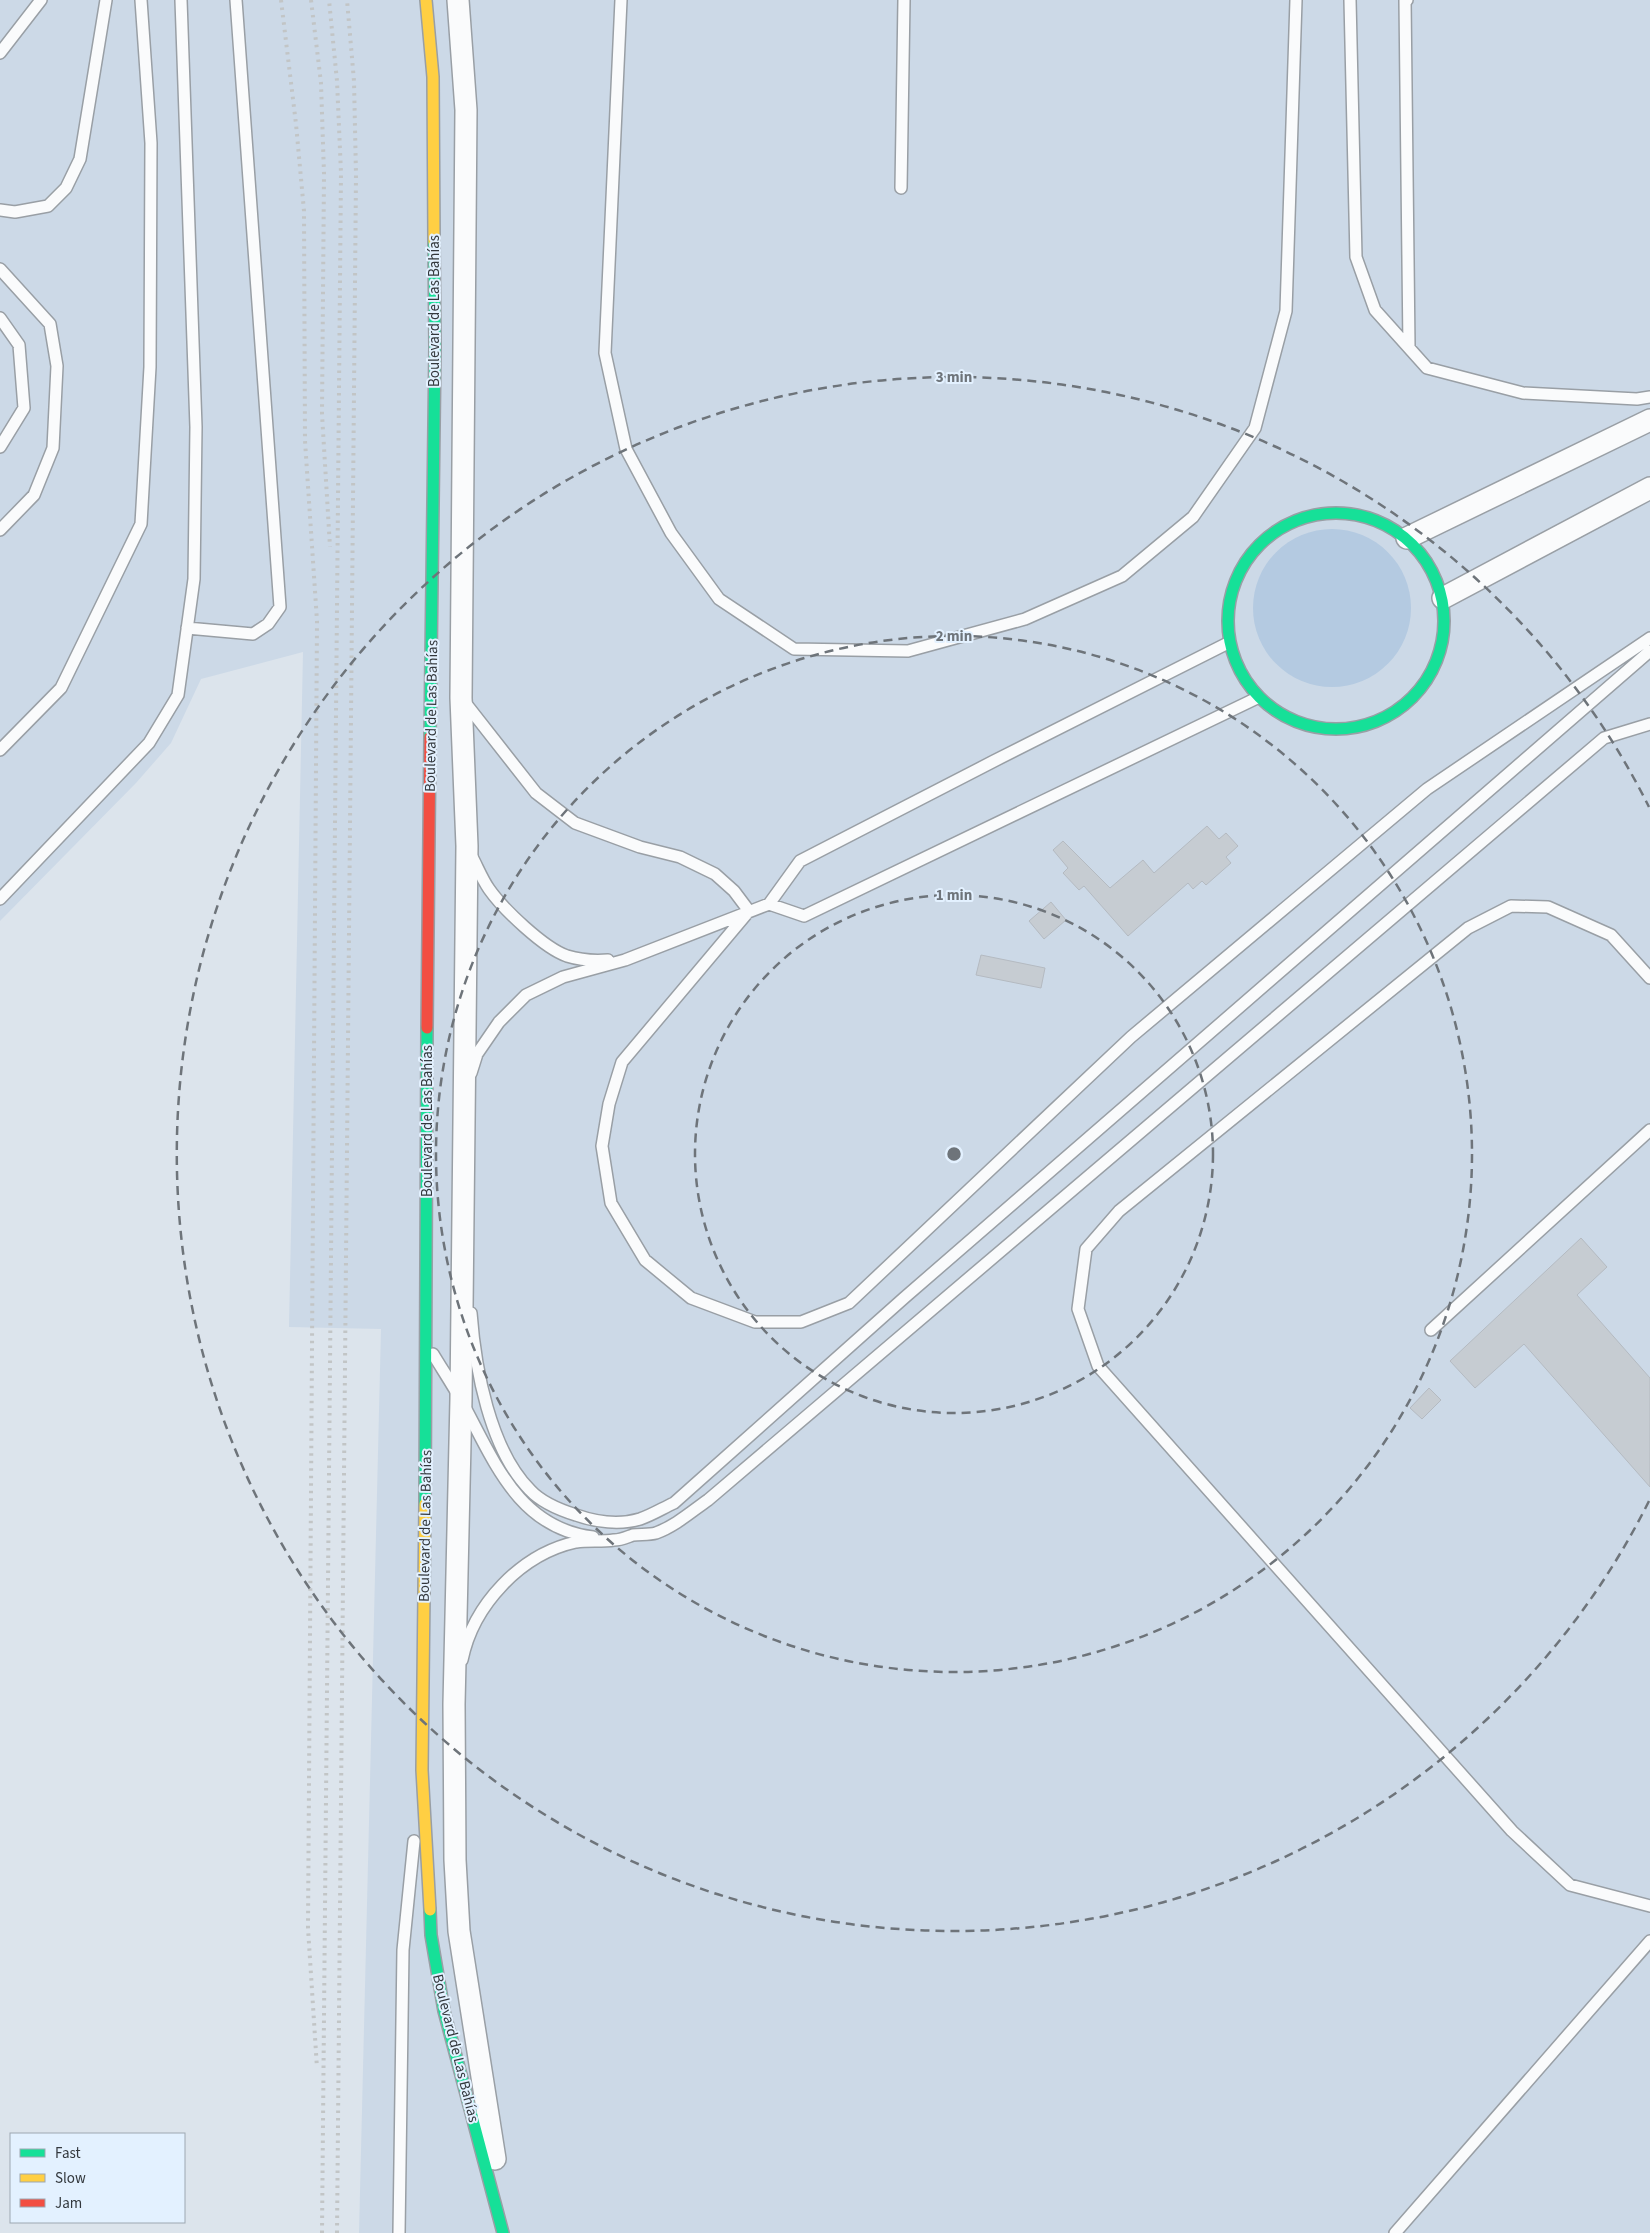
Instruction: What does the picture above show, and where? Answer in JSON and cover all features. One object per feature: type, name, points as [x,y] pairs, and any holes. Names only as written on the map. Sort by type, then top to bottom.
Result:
[{"type":"street","name":"Boulevard de Las Bahías","points":[[426,0],[433,78],[435,337],[426,1089],[427,1344],[422,1770],[431,1935],[444,2011],[505,2233]]},
{"type":"street","name":"Boulevard de Las Bahías","points":[[458,0],[466,110],[461,698],[467,846],[462,1168],[461,1399],[454,1704],[455,1860],[459,1931],[505,2233]]},
{"type":"street","points":[[1407,538],[1650,420]]},
{"type":"street","points":[[1443,598],[1650,488]]},
{"type":"street","points":[[1345,513],[1378,520],[1407,538],[1429,563],[1443,598],[1444,633],[1435,667],[1415,696],[1387,718],[1354,729],[1318,730],[1285,719],[1257,698],[1228,643],[1227,609],[1236,577],[1255,548],[1281,527],[1312,515],[1345,513]]},
{"type":"lane","points":[[0,53],[41,0]]},
{"type":"lane","points":[[0,210],[15,212],[48,206],[66,188],[80,159],[106,0]]},
{"type":"lane","points":[[0,750],[61,688],[141,524],[150,367],[151,143],[141,0]]},
{"type":"lane","points":[[0,899],[149,743],[178,695],[194,579],[196,427],[181,0]]},
{"type":"lane","points":[[188,628],[253,634],[268,624],[280,607],[236,0]]},
{"type":"lane","points":[[622,0],[605,353],[626,450],[671,533],[719,599],[794,649],[908,651],[1025,619],[1122,576],[1193,518],[1255,428],[1286,311],[1296,0]]},
{"type":"lane","points":[[901,188],[904,0]]},
{"type":"lane","points":[[1350,0],[1356,258],[1376,310],[1427,368],[1523,393],[1637,399],[1650,397]]},
{"type":"lane","points":[[1401,0],[1406,0],[1409,347]]},
{"type":"lane","points":[[0,269],[50,324],[57,366],[53,448],[34,494],[0,530]]},
{"type":"lane","points":[[0,318],[19,345],[24,408],[0,447]]},
{"type":"lane","points":[[749,912],[622,1062],[609,1104],[602,1146],[611,1203],[645,1260],[691,1298],[755,1322],[801,1322],[849,1303],[1131,1037],[1428,789],[1650,638]]},
{"type":"lane","points":[[464,1096],[477,1054],[499,1022],[526,995],[563,977],[625,960],[770,904],[800,861],[1228,643]]},
{"type":"lane","points":[[640,1519],[674,1503],[904,1298],[1650,651]]},
{"type":"lane","points":[[461,698],[536,793],[575,823],[640,847],[680,857],[715,874],[734,891],[749,912]]},
{"type":"lane","points":[[770,904],[804,916],[1257,698]]},
{"type":"lane","points":[[454,1704],[463,1656],[471,1630],[482,1609],[498,1590],[534,1560],[558,1548],[577,1542],[616,1540],[655,1533],[677,1522],[708,1500],[1604,738],[1650,724]]},
{"type":"lane","points":[[467,846],[488,888],[537,937],[565,955],[594,961],[625,960]]},
{"type":"lane","points":[[1650,978],[1610,935],[1548,907],[1510,906],[1468,928],[1119,1211],[1086,1249],[1078,1309],[1098,1366],[1512,1830],[1570,1885],[1650,1906]]},
{"type":"lane","points":[[1431,1330],[1650,1130]]},
{"type":"lane","points":[[462,1168],[474,1345],[482,1394],[503,1448],[530,1491],[556,1508],[591,1520],[616,1522],[640,1519],[708,1500]]},
{"type":"lane","points":[[427,1344],[461,1399],[491,1458],[505,1481],[523,1503],[547,1522],[566,1530],[585,1536],[616,1540]]},
{"type":"lane","points":[[399,2233],[403,1950],[422,1770]]},
{"type":"lane","points":[[1396,2233],[1650,1941]]},
{"type":"shaded area","points":[[0,0],[1650,0],[1650,2233],[359,2233],[381,1329],[289,1327],[303,652],[201,679],[171,743],[136,783],[0,921]]},
{"type":"shaded area","points":[[1332,529],[1362,535],[1388,552],[1405,578],[1411,608],[1405,638],[1388,664],[1362,681],[1332,687],[1302,681],[1276,664],[1259,638],[1253,608],[1259,578],[1276,552],[1302,535]]},
{"type":"building","points":[[1207,826],[1219,839],[1226,833],[1238,846],[1226,857],[1231,863],[1206,885],[1202,881],[1193,889],[1188,883],[1128,936],[1084,886],[1079,890],[1063,873],[1068,868],[1053,850],[1063,841],[1110,888],[1143,860],[1154,873]]},
{"type":"building","points":[[1051,902],[1066,920],[1044,939],[1029,921]]},
{"type":"building","points":[[981,955],[1045,968],[1041,988],[976,975]]},
{"type":"building","points":[[1581,1238],[1607,1267],[1577,1295],[1650,1378],[1650,1487],[1524,1344],[1475,1388],[1450,1361]]},
{"type":"building","points":[[1429,1388],[1441,1400],[1422,1419],[1410,1408]]},
{"type":"railway","points":[[281,0],[304,211],[305,441],[317,621],[308,1928],[317,2068]]},
{"type":"railway","points":[[311,0],[321,83],[324,174],[322,414],[330,547]]},
{"type":"railway","points":[[322,2233],[341,173],[337,81],[329,0]]},
{"type":"railway","points":[[337,2233],[356,175],[354,81],[347,0]]},
{"type":"traffic: fast","points":[[430,737],[435,347],[434,242]]},
{"type":"traffic: fast","points":[[1325,513],[1347,513],[1367,517],[1387,525],[1413,544],[1432,570],[1440,590],[1444,621],[1440,652],[1432,672],[1413,698],[1387,717],[1367,725],[1347,729],[1325,729],[1305,725],[1285,717],[1267,705],[1252,690],[1240,672],[1232,652],[1228,632],[1228,610],[1232,590],[1240,570],[1252,552],[1267,537],[1285,525],[1305,517],[1325,513]]},
{"type":"traffic: fast","points":[[425,1504],[427,1028]]},
{"type":"traffic: fast","points":[[430,1910],[431,1935],[444,2011],[503,2233]]},
{"type":"traffic: slow","points":[[426,0],[433,77],[434,242]]},
{"type":"traffic: slow","points":[[425,1504],[422,1770],[430,1910]]},
{"type":"traffic: jam","points":[[427,1028],[430,737]]}]
